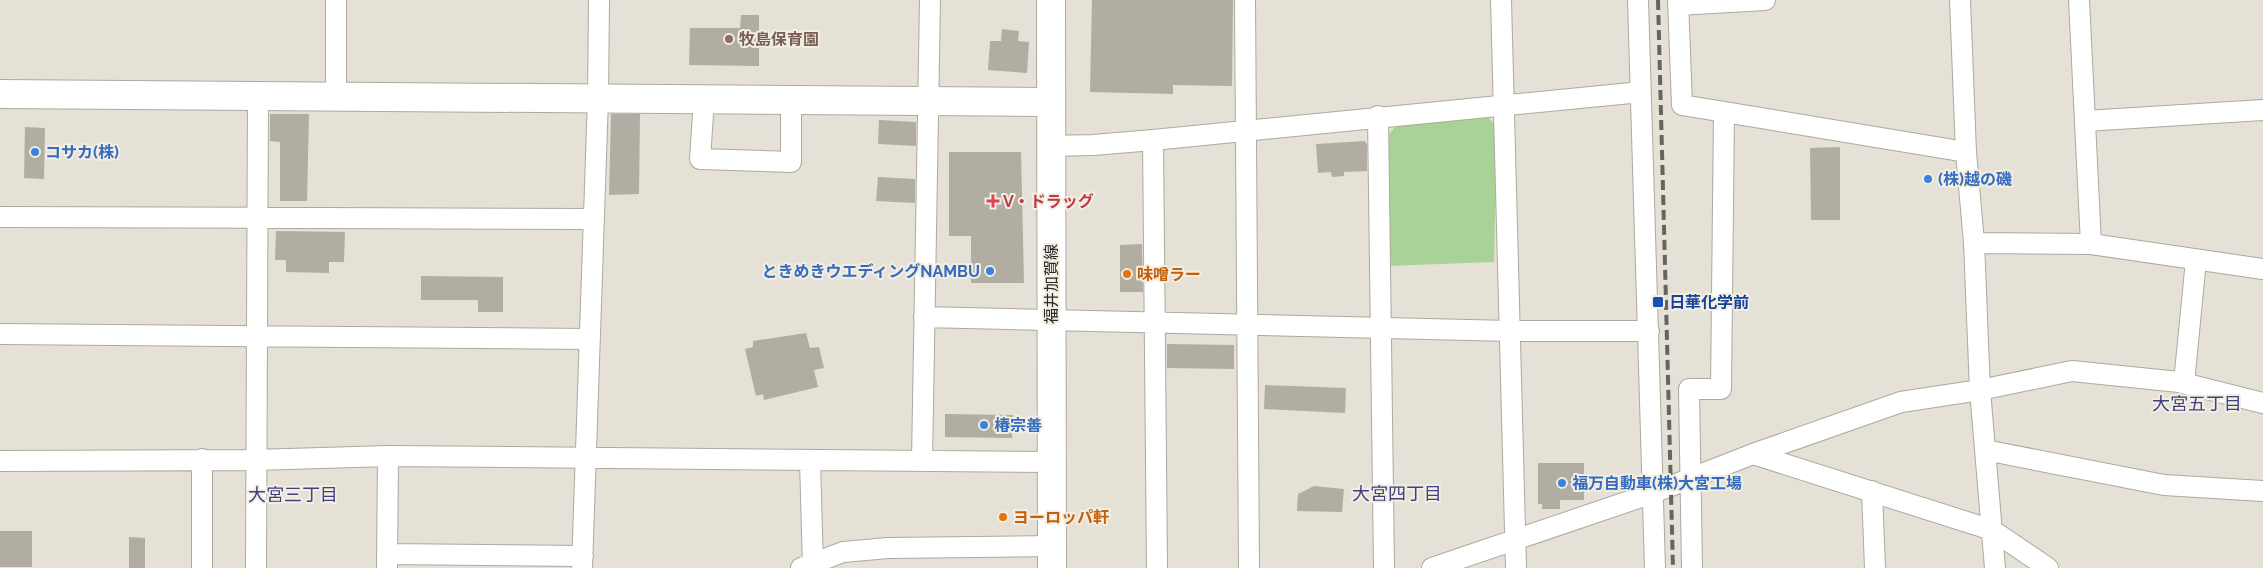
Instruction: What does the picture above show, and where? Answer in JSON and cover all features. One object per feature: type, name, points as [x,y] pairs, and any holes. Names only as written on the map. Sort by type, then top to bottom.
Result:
[{"type":"street","points":[[336,0],[336,96]]},
{"type":"street","points":[[388,456],[387,561],[582,562],[598,98],[599,0]]},
{"type":"street","points":[[922,461],[930,0]]},
{"type":"street","name":"福井加賀線","points":[[1052,0],[1050,102],[1052,557]]},
{"type":"street","points":[[1245,0],[1245,129],[1249,325],[1249,568]]},
{"type":"street","points":[[1501,0],[1516,568]]},
{"type":"street","points":[[1638,0],[1655,568]]},
{"type":"street","points":[[1765,0],[1678,2],[1682,105],[1966,152]]},
{"type":"street","points":[[1960,0],[1966,152],[1974,243],[1980,390],[1995,568]]},
{"type":"street","points":[[2079,0],[2091,244]]},
{"type":"street","points":[[1050,146],[1093,145],[1153,140],[1245,129],[1640,92]]},
{"type":"street","points":[[0,94],[1050,102]]},
{"type":"street","points":[[256,568],[258,96]]},
{"type":"street","points":[[704,99],[700,159],[791,162],[791,100]]},
{"type":"street","points":[[2085,121],[2263,110]]},
{"type":"street","points":[[1692,568],[1689,389],[1721,389],[1724,113]]},
{"type":"street","points":[[1378,116],[1384,568]]},
{"type":"street","points":[[1153,140],[1157,568]]},
{"type":"street","points":[[0,217],[594,219]]},
{"type":"street","points":[[1974,243],[2091,244],[2263,269]]},
{"type":"street","points":[[2184,383],[2196,260]]},
{"type":"street","points":[[924,317],[1510,331],[1649,331]]},
{"type":"street","points":[[0,334],[590,339]]},
{"type":"street","points":[[1432,568],[1653,493],[1753,454],[1901,402],[1980,390],[2072,371],[2184,383],[2263,403]]},
{"type":"street","points":[[1985,450],[2164,485],[2263,491]]},
{"type":"street","points":[[1753,454],[1992,530],[2048,568]]},
{"type":"street","points":[[0,461],[255,460],[388,456],[1051,462]]},
{"type":"street","points":[[202,459],[202,568]]},
{"type":"street","points":[[810,460],[809,566],[843,552],[888,548],[1052,557]]},
{"type":"street","points":[[1872,491],[1876,568]]},
{"type":"green space","points":[[1488,117],[1497,127],[1494,262],[1387,266],[1385,139],[1396,126]]},
{"type":"building","points":[[1092,0],[1233,0],[1232,86],[1173,85],[1173,94],[1090,92]]},
{"type":"building","points":[[741,15],[759,15],[759,66],[689,65],[690,28],[740,28]]},
{"type":"building","points":[[1002,29],[1019,31],[1018,41],[1029,42],[1027,73],[988,70],[990,41],[1001,41]]},
{"type":"building","points":[[270,114],[309,114],[307,201],[280,201],[280,142],[270,141]]},
{"type":"building","points":[[611,114],[640,114],[639,194],[609,195]]},
{"type":"building","points":[[879,120],[916,122],[916,146],[878,144]]},
{"type":"building","points":[[25,127],[45,128],[44,179],[24,178]]},
{"type":"building","points":[[1365,141],[1367,145],[1367,171],[1344,172],[1344,176],[1332,177],[1331,172],[1318,173],[1316,144]]},
{"type":"building","points":[[1840,147],[1840,220],[1811,220],[1810,148]]},
{"type":"building","points":[[949,152],[1021,152],[1024,283],[971,283],[971,236],[949,236]]},
{"type":"building","points":[[878,177],[915,179],[915,203],[876,201]]},
{"type":"building","points":[[276,231],[345,232],[344,262],[329,262],[329,273],[286,272],[286,260],[275,260]]},
{"type":"building","points":[[1142,244],[1143,292],[1120,292],[1120,245]]},
{"type":"building","points":[[421,276],[503,277],[503,312],[478,312],[478,300],[421,300]]},
{"type":"building","points":[[806,333],[810,348],[819,347],[824,368],[814,370],[818,387],[764,400],[763,394],[756,396],[745,349],[753,347],[753,341]]},
{"type":"building","points":[[1167,344],[1234,345],[1234,369],[1167,368]]},
{"type":"building","points":[[1265,385],[1346,388],[1345,413],[1264,409]]},
{"type":"building","points":[[945,414],[1013,415],[1012,438],[945,437]]},
{"type":"building","points":[[1538,463],[1584,463],[1584,500],[1560,500],[1560,509],[1542,509],[1542,504],[1538,504]]},
{"type":"building","points":[[1314,486],[1344,489],[1342,512],[1297,511],[1298,494]]},
{"type":"building","points":[[0,531],[32,531],[32,567],[0,567]]},
{"type":"building","points":[[129,537],[145,538],[145,568],[129,568]]},
{"type":"railway","points":[[1658,0],[1673,568]]},
{"type":"place","name":"牧島保育園","points":[[729,39]]},
{"type":"place","name":"コサカ(株)","points":[[35,152]]},
{"type":"place","name":"(株)越の磯","points":[[1928,179]]},
{"type":"place","name":"V・ドラッグ","points":[[993,201]]},
{"type":"place","name":"ときめきウエディングNAMBU","points":[[990,271]]},
{"type":"place","name":"味噌ラー","points":[[1127,274]]},
{"type":"place","name":"日華化学前","points":[[1658,302]]},
{"type":"place","name":"椿宗善","points":[[984,425]]},
{"type":"place","name":"福万自動車(株)大宮工場","points":[[1562,483]]},
{"type":"place","name":"ヨーロッパ軒","points":[[1003,517]]},
{"type":"district","name":"大宮五丁目","points":[[2197,403]]},
{"type":"district","name":"大宮四丁目","points":[[1397,493]]},
{"type":"district","name":"大宮三丁目","points":[[293,494]]}]
